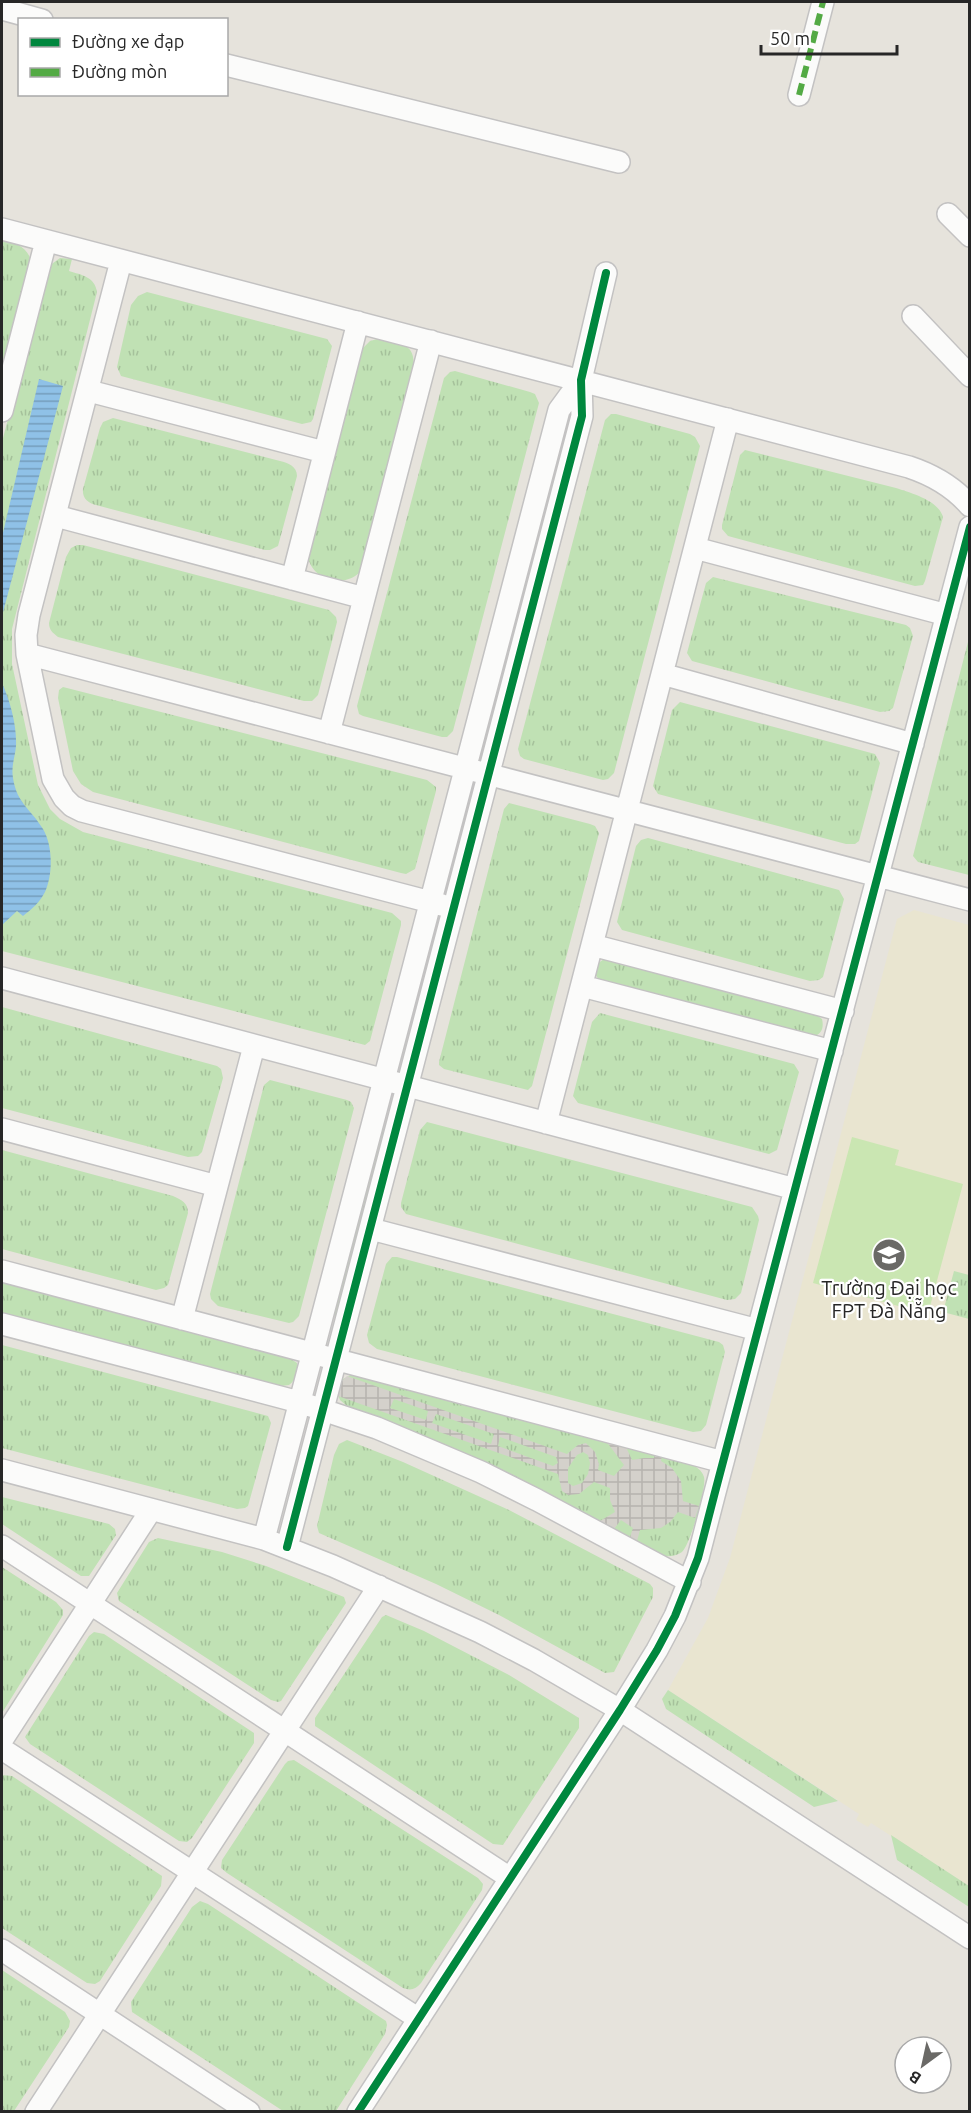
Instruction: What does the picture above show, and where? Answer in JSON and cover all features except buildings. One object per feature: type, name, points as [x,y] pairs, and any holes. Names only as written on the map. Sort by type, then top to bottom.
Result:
[{"type":"street","points":[[799,95],[823,2]]},
{"type":"street","points":[[2,9],[35,18]]},
{"type":"street","points":[[228,65],[619,162]]},
{"type":"street","points":[[948,214],[969,236]]},
{"type":"street","points":[[2,230],[925,472],[953,489],[969,506]]},
{"type":"street","points":[[2,411],[46,241]]},
{"type":"street","points":[[122,261],[29,615],[26,635],[27,654],[57,790],[72,806],[82,811],[455,908]]},
{"type":"street","points":[[288,1547],[582,416],[580,380],[606,273]]},
{"type":"street","points":[[913,316],[969,376]]},
{"type":"street","points":[[292,579],[358,322]]},
{"type":"street","points":[[329,733],[431,341]]},
{"type":"street","points":[[264,1539],[559,410],[580,380]]},
{"type":"street","points":[[89,392],[324,452]]},
{"type":"street","points":[[546,1123],[728,419]]},
{"type":"street","points":[[56,516],[364,598]]},
{"type":"street","points":[[358,2112],[620,1710],[657,1650],[690,1582],[843,1011],[969,526]]},
{"type":"street","points":[[694,548],[947,615]]},
{"type":"street","points":[[27,654],[969,900]]},
{"type":"street","points":[[662,674],[913,744]]},
{"type":"street","points":[[592,945],[843,1011]]},
{"type":"street","points":[[2,978],[795,1189]]},
{"type":"street","points":[[582,986],[832,1051]]},
{"type":"street","points":[[182,1318],[254,1046]]},
{"type":"street","points":[[2,1129],[217,1186]]},
{"type":"street","points":[[370,1229],[758,1330]]},
{"type":"street","points":[[2,1270],[723,1462]]},
{"type":"street","points":[[2,1324],[299,1402],[377,1428],[481,1472],[598,1531],[690,1582]]},
{"type":"street","points":[[2,1470],[288,1547],[379,1586],[534,1660],[620,1710],[969,1938]]},
{"type":"street","points":[[2,1740],[151,1510]]},
{"type":"street","points":[[2,1546],[510,1878]]},
{"type":"street","points":[[36,2112],[379,1586]]},
{"type":"street","points":[[2,1749],[419,2019]]},
{"type":"street","points":[[2,1950],[249,2112]]},
{"type":"shaded area","name":"Trường Đại học FPT Đà Nẵng","points":[[914,910],[969,925],[969,1886],[871,1823],[868,1827],[856,1820],[859,1814],[668,1690],[708,1618],[730,1558],[897,919]]},
{"type":"shaded area","points":[[347,1376],[567,1454],[578,1445],[586,1443],[595,1452],[599,1464],[598,1470],[614,1476],[624,1465],[606,1441],[626,1447],[632,1460],[654,1458],[655,1454],[662,1456],[661,1461],[672,1468],[681,1481],[683,1501],[699,1506],[695,1518],[678,1512],[661,1528],[640,1530],[637,1541],[630,1537],[633,1528],[621,1520],[614,1529],[600,1521],[615,1512],[610,1500],[610,1488],[594,1482],[579,1494],[568,1495],[562,1491],[558,1474],[338,1396],[340,1383]],"holes":[[[394,1399],[428,1411],[426,1420],[390,1408]],[[436,1414],[494,1434],[491,1444],[432,1423]],[[500,1437],[556,1457],[558,1463],[553,1466],[498,1446]],[[583,1452],[588,1455],[590,1463],[588,1474],[582,1483],[573,1486],[568,1483],[568,1468],[577,1455]]]},
{"type":"green space","points":[[2,239],[22,247],[29,255],[32,266],[2,383]]},
{"type":"green space","points":[[60,258],[72,259],[69,271],[91,280],[97,292],[12,629],[12,664],[38,785],[50,809],[60,819],[83,832],[392,913],[401,921],[401,925],[370,1041],[365,1045],[2,951],[2,442],[46,273],[49,266]]},
{"type":"green space","points":[[147,292],[327,339],[332,346],[311,422],[302,424],[121,376],[117,367],[131,305],[138,296]]},
{"type":"green space","points":[[381,338],[401,344],[410,350],[414,361],[413,370],[363,568],[348,579],[330,580],[315,571],[308,554],[361,350],[370,341]]},
{"type":"green space","points":[[455,371],[530,392],[535,394],[539,403],[453,731],[447,737],[442,737],[363,716],[359,714],[357,706],[444,378],[450,372]]},
{"type":"green space","points":[[611,414],[690,434],[695,437],[700,446],[614,773],[608,779],[603,780],[524,759],[520,756],[518,749],[605,420]]},
{"type":"green space","points":[[113,418],[292,466],[297,476],[278,546],[265,550],[88,501],[83,495],[83,489],[100,428],[103,422]]},
{"type":"green space","points":[[745,450],[896,488],[923,498],[936,506],[943,517],[923,585],[915,586],[728,536],[722,529],[722,525],[740,455]]},
{"type":"green space","points":[[77,545],[329,610],[336,617],[337,622],[318,695],[312,701],[304,701],[58,637],[53,633],[49,623],[66,557],[71,548]]},
{"type":"green space","points":[[713,577],[906,625],[913,636],[893,708],[880,712],[692,661],[687,653],[706,583]]},
{"type":"green space","points":[[969,638],[970,875],[918,862],[913,856]]},
{"type":"green space","points":[[63,687],[427,780],[436,787],[436,791],[415,869],[406,874],[401,873],[93,792],[81,784],[73,771],[58,698],[59,690]]},
{"type":"green space","points":[[680,702],[875,754],[880,763],[859,841],[855,844],[846,844],[658,794],[653,786],[672,710]]},
{"type":"green space","points":[[509,803],[590,824],[595,826],[599,833],[532,1086],[528,1090],[444,1069],[439,1065],[504,809]]},
{"type":"green space","points":[[648,838],[839,890],[844,899],[823,977],[810,981],[622,930],[617,922],[636,846],[641,840]]},
{"type":"green space","points":[[604,959],[815,1014],[822,1019],[822,1030],[814,1036],[603,982],[598,978],[596,972],[597,964]]},
{"type":"green space","points":[[2,1007],[217,1066],[221,1069],[223,1078],[202,1152],[198,1156],[188,1157],[2,1108]]},
{"type":"green space","points":[[600,1013],[794,1064],[799,1072],[777,1150],[769,1154],[578,1103],[573,1096],[592,1022]]},
{"type":"green space","points":[[270,1080],[347,1100],[354,1108],[299,1316],[289,1323],[218,1306],[211,1299],[210,1294],[264,1085]]},
{"type":"green space","points":[[427,1122],[752,1207],[759,1220],[741,1293],[735,1299],[727,1300],[406,1214],[401,1203],[420,1130]]},
{"type":"green space","points":[[382,1129],[388,1130],[339,1317],[333,1315]]},
{"type":"green space","points":[[852,1137],[899,1150],[895,1165],[963,1184],[928,1314],[813,1283]]},
{"type":"green space","points":[[2,1150],[173,1196],[184,1202],[188,1213],[168,1285],[156,1290],[2,1249]]},
{"type":"green space","points":[[392,1257],[719,1342],[723,1345],[725,1352],[706,1425],[701,1431],[693,1432],[377,1349],[369,1343],[367,1335],[386,1264]]},
{"type":"green space","points":[[954,1271],[969,1275],[969,1319],[943,1312]]},
{"type":"green space","points":[[2,1280],[288,1357],[297,1363],[296,1375],[289,1385],[281,1386],[2,1313]]},
{"type":"green space","points":[[2,1345],[268,1416],[271,1423],[248,1506],[237,1509],[2,1448]]},
{"type":"green space","points":[[351,1375],[691,1464],[702,1472],[704,1483],[697,1516],[685,1547],[678,1554],[664,1556],[504,1472],[348,1407],[338,1395],[343,1379]]},
{"type":"green space","points":[[347,1440],[403,1462],[509,1510],[650,1584],[653,1588],[653,1597],[614,1672],[605,1673],[499,1615],[436,1584],[319,1533],[317,1526],[334,1455],[339,1444]]},
{"type":"green space","points":[[2,1497],[109,1524],[115,1529],[116,1535],[89,1576],[81,1576],[2,1524]]},
{"type":"green space","points":[[158,1538],[222,1552],[266,1566],[344,1597],[346,1603],[281,1701],[271,1700],[119,1601],[117,1593],[149,1542]]},
{"type":"green space","points":[[2,1567],[56,1602],[63,1610],[63,1615],[2,1713]]},
{"type":"green space","points":[[386,1615],[424,1631],[509,1675],[579,1718],[579,1728],[503,1845],[493,1844],[315,1726],[315,1718],[382,1617]]},
{"type":"green space","points":[[94,1632],[104,1634],[254,1733],[254,1743],[192,1838],[187,1842],[179,1841],[30,1744],[25,1737],[89,1636]]},
{"type":"green space","points":[[668,1690],[838,1801],[814,1807],[666,1709],[662,1699]]},
{"type":"green space","points":[[294,1760],[478,1878],[483,1884],[482,1890],[421,1983],[415,1988],[403,1988],[221,1868],[222,1860],[285,1764]]},
{"type":"green space","points":[[2,1775],[12,1776],[162,1876],[161,1886],[100,1981],[95,1984],[87,1983],[2,1928]]},
{"type":"green space","points":[[891,1835],[969,1886],[969,1907],[897,1860]]},
{"type":"green space","points":[[200,1901],[208,1904],[386,2021],[385,2034],[336,2111],[283,2111],[132,2012],[131,2002],[192,1907]]},
{"type":"green space","points":[[2,1970],[65,2012],[70,2021],[69,2027],[14,2111],[2,2111]]},
{"type":"water","points":[[39,379],[63,386],[2,616],[2,537]]},
{"type":"water","points":[[2,683],[10,705],[15,730],[16,746],[12,769],[15,787],[21,800],[43,829],[49,843],[51,860],[48,885],[41,899],[23,916],[17,911],[2,925]]},
{"type":"marked path","points":[[799,95],[823,2]]},
{"type":"cycle path","points":[[287,1547],[582,416],[581,380],[606,273]]},
{"type":"cycle path","points":[[358,2112],[657,1650],[675,1616],[698,1558],[970,527]]},
{"type":"place","name":"Trường Đại học FPT Đà Nẵng","points":[[889,1255]]}]
